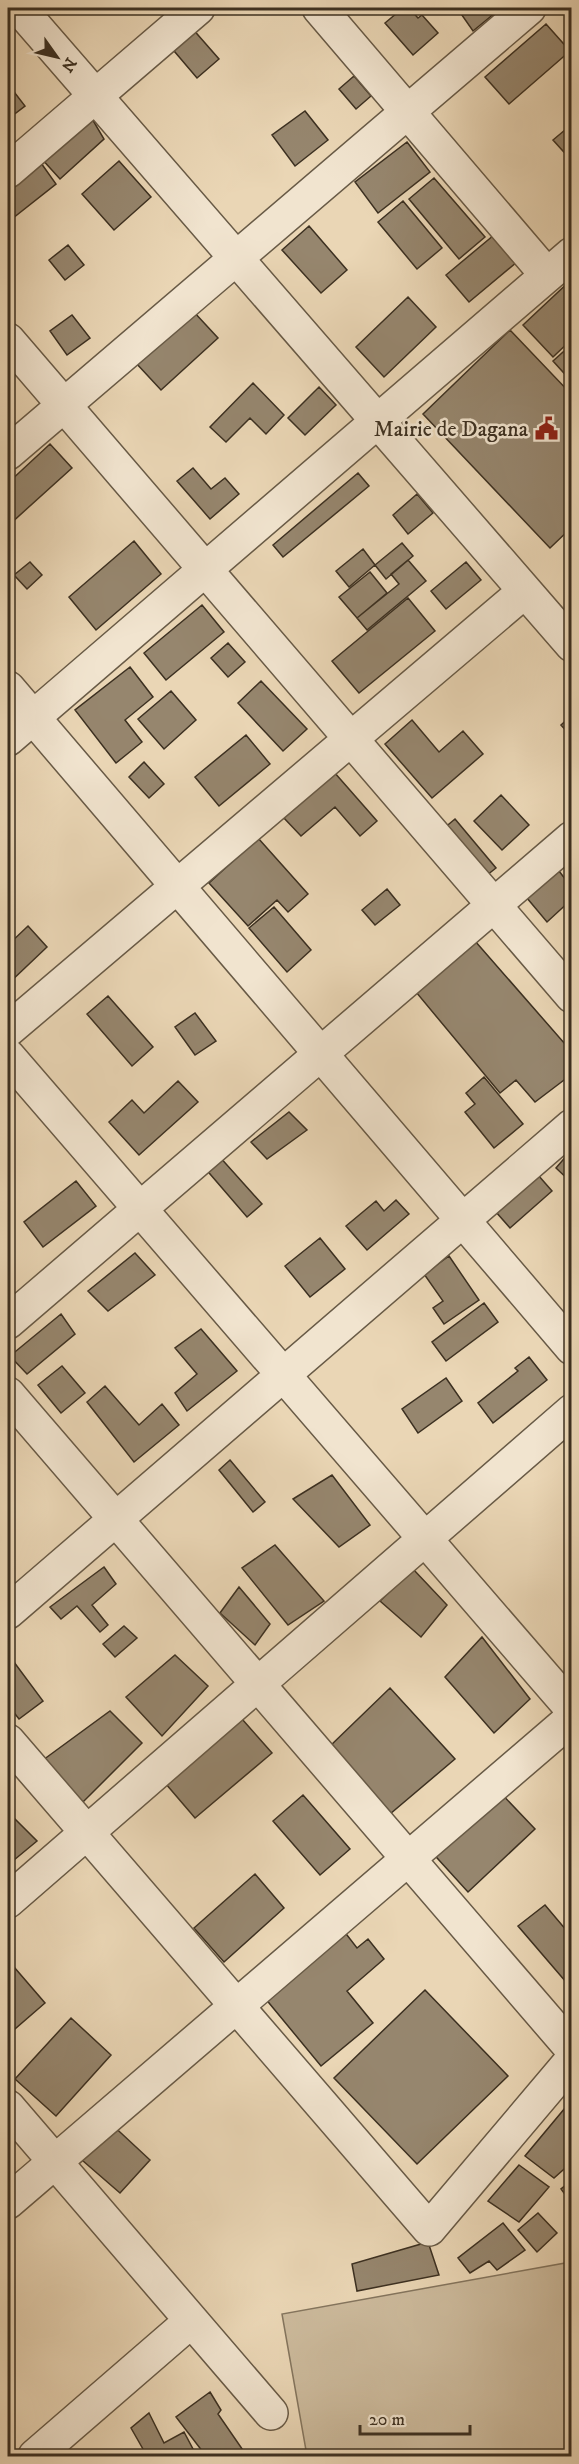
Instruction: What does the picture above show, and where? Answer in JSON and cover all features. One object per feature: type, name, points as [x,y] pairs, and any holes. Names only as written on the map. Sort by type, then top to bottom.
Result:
[{"type":"street","points":[[19,8],[572,645]]},
{"type":"street","points":[[8,171],[198,8]]},
{"type":"street","points":[[319,8],[547,275]]},
{"type":"street","points":[[8,453],[529,8]]},
{"type":"street","points":[[8,739],[572,254]]},
{"type":"street","points":[[8,340],[572,996]]},
{"type":"street","points":[[8,1030],[525,591]]},
{"type":"street","points":[[8,688],[572,1348]]},
{"type":"street","points":[[8,1322],[572,838]]},
{"type":"street","points":[[8,1056],[572,1709]]},
{"type":"street","points":[[8,1612],[572,1126]]},
{"type":"street","points":[[8,1395],[572,2049]]},
{"type":"street","points":[[8,1901],[572,1411]]},
{"type":"street","points":[[8,2202],[407,1857],[572,1718]]},
{"type":"street","points":[[8,1741],[429,2229],[572,2060]]},
{"type":"street","points":[[8,2107],[271,2413]]},
{"type":"street","points":[[35,2457],[191,2321]]},
{"type":"shaded area","points":[[571,2262],[571,2456],[307,2456],[282,2314]]},
{"type":"building","points":[[403,8],[409,8],[418,18],[422,15],[438,33],[413,55],[385,23]]},
{"type":"building","points":[[457,8],[501,8],[473,31]]},
{"type":"building","points":[[546,24],[570,51],[509,104],[485,77]]},
{"type":"building","points":[[191,27],[219,59],[197,78],[169,45]]},
{"type":"building","points":[[354,76],[371,96],[356,109],[339,89]]},
{"type":"building","points":[[8,84],[25,106],[8,119]]},
{"type":"building","points":[[305,111],[328,140],[295,166],[272,135]]},
{"type":"building","points":[[91,117],[104,139],[60,179],[41,158]]},
{"type":"building","points":[[572,124],[572,161],[553,140]]},
{"type":"building","points":[[407,142],[430,172],[378,213],[355,182]]},
{"type":"building","points":[[119,161],[151,197],[114,230],[82,194]]},
{"type":"building","points":[[41,163],[56,184],[8,222],[8,189]]},
{"type":"building","points":[[434,178],[485,237],[459,259],[409,199]]},
{"type":"building","points":[[403,201],[442,248],[417,269],[378,222]]},
{"type":"building","points":[[309,226],[347,270],[321,293],[282,250]]},
{"type":"building","points":[[494,235],[517,262],[469,302],[446,275]]},
{"type":"building","points":[[68,245],[84,265],[65,280],[49,260]]},
{"type":"building","points":[[572,279],[572,339],[553,357],[523,325]]},
{"type":"building","points":[[408,297],[436,327],[384,377],[356,347]]},
{"type":"building","points":[[193,311],[218,338],[161,390],[136,363]]},
{"type":"building","points":[[72,315],[90,338],[67,355],[50,331]]},
{"type":"building","points":[[510,330],[572,395],[572,527],[550,548],[423,414]]},
{"type":"building","points":[[572,344],[572,382],[553,361]]},
{"type":"building","points":[[253,383],[284,415],[266,434],[250,418],[226,442],[210,427]]},
{"type":"building","points":[[319,387],[336,405],[305,435],[288,418]]},
{"type":"building","points":[[50,444],[72,468],[10,524],[8,521],[8,483]]},
{"type":"building","points":[[193,468],[211,489],[225,478],[239,494],[210,519],[177,481]]},
{"type":"building","points":[[358,473],[369,486],[283,557],[273,545]]},
{"type":"building","points":[[417,494],[433,513],[408,534],[393,515]]},
{"type":"building","points":[[134,541],[161,574],[96,630],[69,597]]},
{"type":"building","points":[[402,543],[413,556],[386,579],[375,565]]},
{"type":"building","points":[[363,549],[375,565],[349,587],[336,571]]},
{"type":"building","points":[[408,560],[426,581],[367,630],[357,618],[399,584],[391,574]]},
{"type":"building","points":[[30,562],[42,575],[27,589],[14,575]]},
{"type":"building","points":[[466,562],[481,580],[446,609],[431,591]]},
{"type":"building","points":[[370,572],[387,593],[357,618],[339,597]]},
{"type":"building","points":[[408,598],[435,631],[359,693],[332,661]]},
{"type":"building","points":[[202,605],[224,632],[166,680],[144,653]]},
{"type":"building","points":[[228,643],[245,662],[228,677],[211,658]]},
{"type":"building","points":[[130,667],[153,697],[125,720],[142,742],[116,763],[75,710]]},
{"type":"building","points":[[261,681],[307,729],[283,751],[238,703]]},
{"type":"building","points":[[171,691],[196,720],[164,749],[138,719]]},
{"type":"building","points":[[572,715],[572,737],[561,725]]},
{"type":"building","points":[[412,720],[439,752],[463,731],[483,754],[432,798],[385,744]]},
{"type":"building","points":[[246,735],[270,764],[219,806],[195,777]]},
{"type":"building","points":[[144,762],[164,784],[149,798],[129,777]]},
{"type":"building","points":[[334,772],[377,821],[360,836],[335,807],[301,836],[283,817]]},
{"type":"building","points":[[501,795],[529,825],[502,850],[474,821]]},
{"type":"building","points":[[455,819],[496,868],[477,883],[437,834]]},
{"type":"building","points":[[258,838],[308,894],[288,912],[277,900],[248,926],[209,883]]},
{"type":"building","points":[[559,871],[572,888],[572,899],[547,922],[527,898]]},
{"type":"building","points":[[387,889],[400,905],[375,925],[362,910]]},
{"type":"building","points":[[274,907],[311,950],[287,972],[249,928]]},
{"type":"building","points":[[28,926],[47,947],[8,984],[8,945]]},
{"type":"building","points":[[475,941],[572,1052],[572,1074],[535,1102],[516,1080],[500,1093],[411,986]]},
{"type":"building","points":[[108,996],[153,1047],[132,1066],[87,1014]]},
{"type":"building","points":[[195,1013],[216,1041],[195,1055],[175,1027]]},
{"type":"building","points":[[484,1077],[523,1124],[494,1148],[465,1112],[475,1104],[466,1093]]},
{"type":"building","points":[[178,1081],[198,1102],[139,1155],[109,1122],[132,1100],[144,1113]]},
{"type":"building","points":[[289,1112],[307,1130],[267,1159],[251,1142]]},
{"type":"building","points":[[568,1154],[572,1158],[572,1183],[556,1168]]},
{"type":"building","points":[[218,1155],[262,1204],[247,1217],[204,1167]]},
{"type":"building","points":[[538,1175],[552,1191],[510,1228],[496,1212]]},
{"type":"building","points":[[76,1181],[96,1206],[43,1247],[24,1222]]},
{"type":"building","points":[[396,1200],[409,1214],[367,1250],[346,1226],[376,1201],[384,1211]]},
{"type":"building","points":[[320,1238],[345,1269],[310,1297],[285,1266]]},
{"type":"building","points":[[135,1253],[155,1275],[108,1311],[88,1291]]},
{"type":"building","points":[[449,1256],[479,1300],[444,1324],[433,1308],[443,1301],[424,1274]]},
{"type":"building","points":[[484,1303],[498,1322],[446,1361],[432,1342]]},
{"type":"building","points":[[61,1314],[75,1334],[27,1374],[10,1356]]},
{"type":"building","points":[[201,1329],[237,1371],[187,1411],[175,1393],[197,1374],[175,1348]]},
{"type":"building","points":[[529,1357],[547,1380],[493,1423],[478,1403],[518,1371],[515,1368]]},
{"type":"building","points":[[62,1366],[85,1393],[61,1413],[38,1385]]},
{"type":"building","points":[[446,1378],[462,1401],[418,1433],[402,1409]]},
{"type":"building","points":[[105,1386],[139,1425],[162,1404],[179,1425],[134,1462],[87,1402]]},
{"type":"building","points":[[230,1460],[265,1502],[253,1512],[219,1470]]},
{"type":"building","points":[[332,1475],[370,1525],[339,1547],[293,1499]]},
{"type":"building","points":[[275,1545],[324,1601],[288,1625],[242,1568]]},
{"type":"building","points":[[104,1567],[116,1584],[92,1605],[108,1625],[100,1632],[77,1606],[61,1619],[50,1607]]},
{"type":"building","points":[[413,1569],[447,1605],[421,1637],[380,1601]]},
{"type":"building","points":[[239,1587],[270,1624],[255,1645],[220,1613]]},
{"type":"building","points":[[124,1626],[137,1638],[115,1657],[103,1644]]},
{"type":"building","points":[[482,1637],[530,1699],[494,1733],[445,1677]]},
{"type":"building","points":[[8,1654],[43,1701],[19,1719],[8,1705]]},
{"type":"building","points":[[175,1655],[208,1686],[162,1736],[126,1697]]},
{"type":"building","points":[[390,1688],[455,1759],[390,1814],[328,1748]]},
{"type":"building","points":[[110,1711],[142,1743],[83,1802],[43,1760]]},
{"type":"building","points":[[242,1719],[272,1753],[195,1818],[166,1784]]},
{"type":"building","points":[[494,1786],[535,1829],[468,1892],[428,1848]]},
{"type":"building","points":[[303,1795],[350,1849],[320,1875],[273,1821]]},
{"type":"building","points":[[8,1812],[37,1841],[8,1865]]},
{"type":"building","points":[[255,1874],[284,1908],[224,1962],[194,1928]]},
{"type":"building","points":[[545,1905],[572,1937],[572,1989],[518,1926]]},
{"type":"building","points":[[340,1926],[357,1948],[368,1939],[384,1959],[347,1991],[373,2023],[321,2066],[260,1992]]},
{"type":"building","points":[[8,1960],[45,2003],[8,2035]]},
{"type":"building","points":[[425,1990],[508,2076],[417,2164],[334,2078]]},
{"type":"building","points":[[71,2018],[111,2055],[56,2116],[15,2079]]},
{"type":"building","points":[[570,2102],[572,2162],[554,2178],[525,2156]]},
{"type":"building","points":[[107,2120],[150,2160],[120,2193],[75,2154]]},
{"type":"building","points":[[519,2165],[549,2187],[519,2222],[488,2201]]},
{"type":"building","points":[[572,2180],[572,2204],[561,2189]]},
{"type":"building","points":[[538,2213],[557,2233],[537,2252],[518,2230]]},
{"type":"building","points":[[503,2223],[525,2250],[497,2270],[489,2261],[470,2273],[458,2258]]},
{"type":"building","points":[[428,2242],[439,2275],[357,2291],[352,2264]]},
{"type":"building","points":[[210,2392],[221,2410],[218,2414],[247,2456],[206,2456],[176,2417]]},
{"type":"building","points":[[149,2413],[164,2443],[184,2432],[193,2449],[182,2456],[147,2456],[131,2428]]},
{"type":"place","name":"Mairie de Dagana","points":[[546,428]]}]
